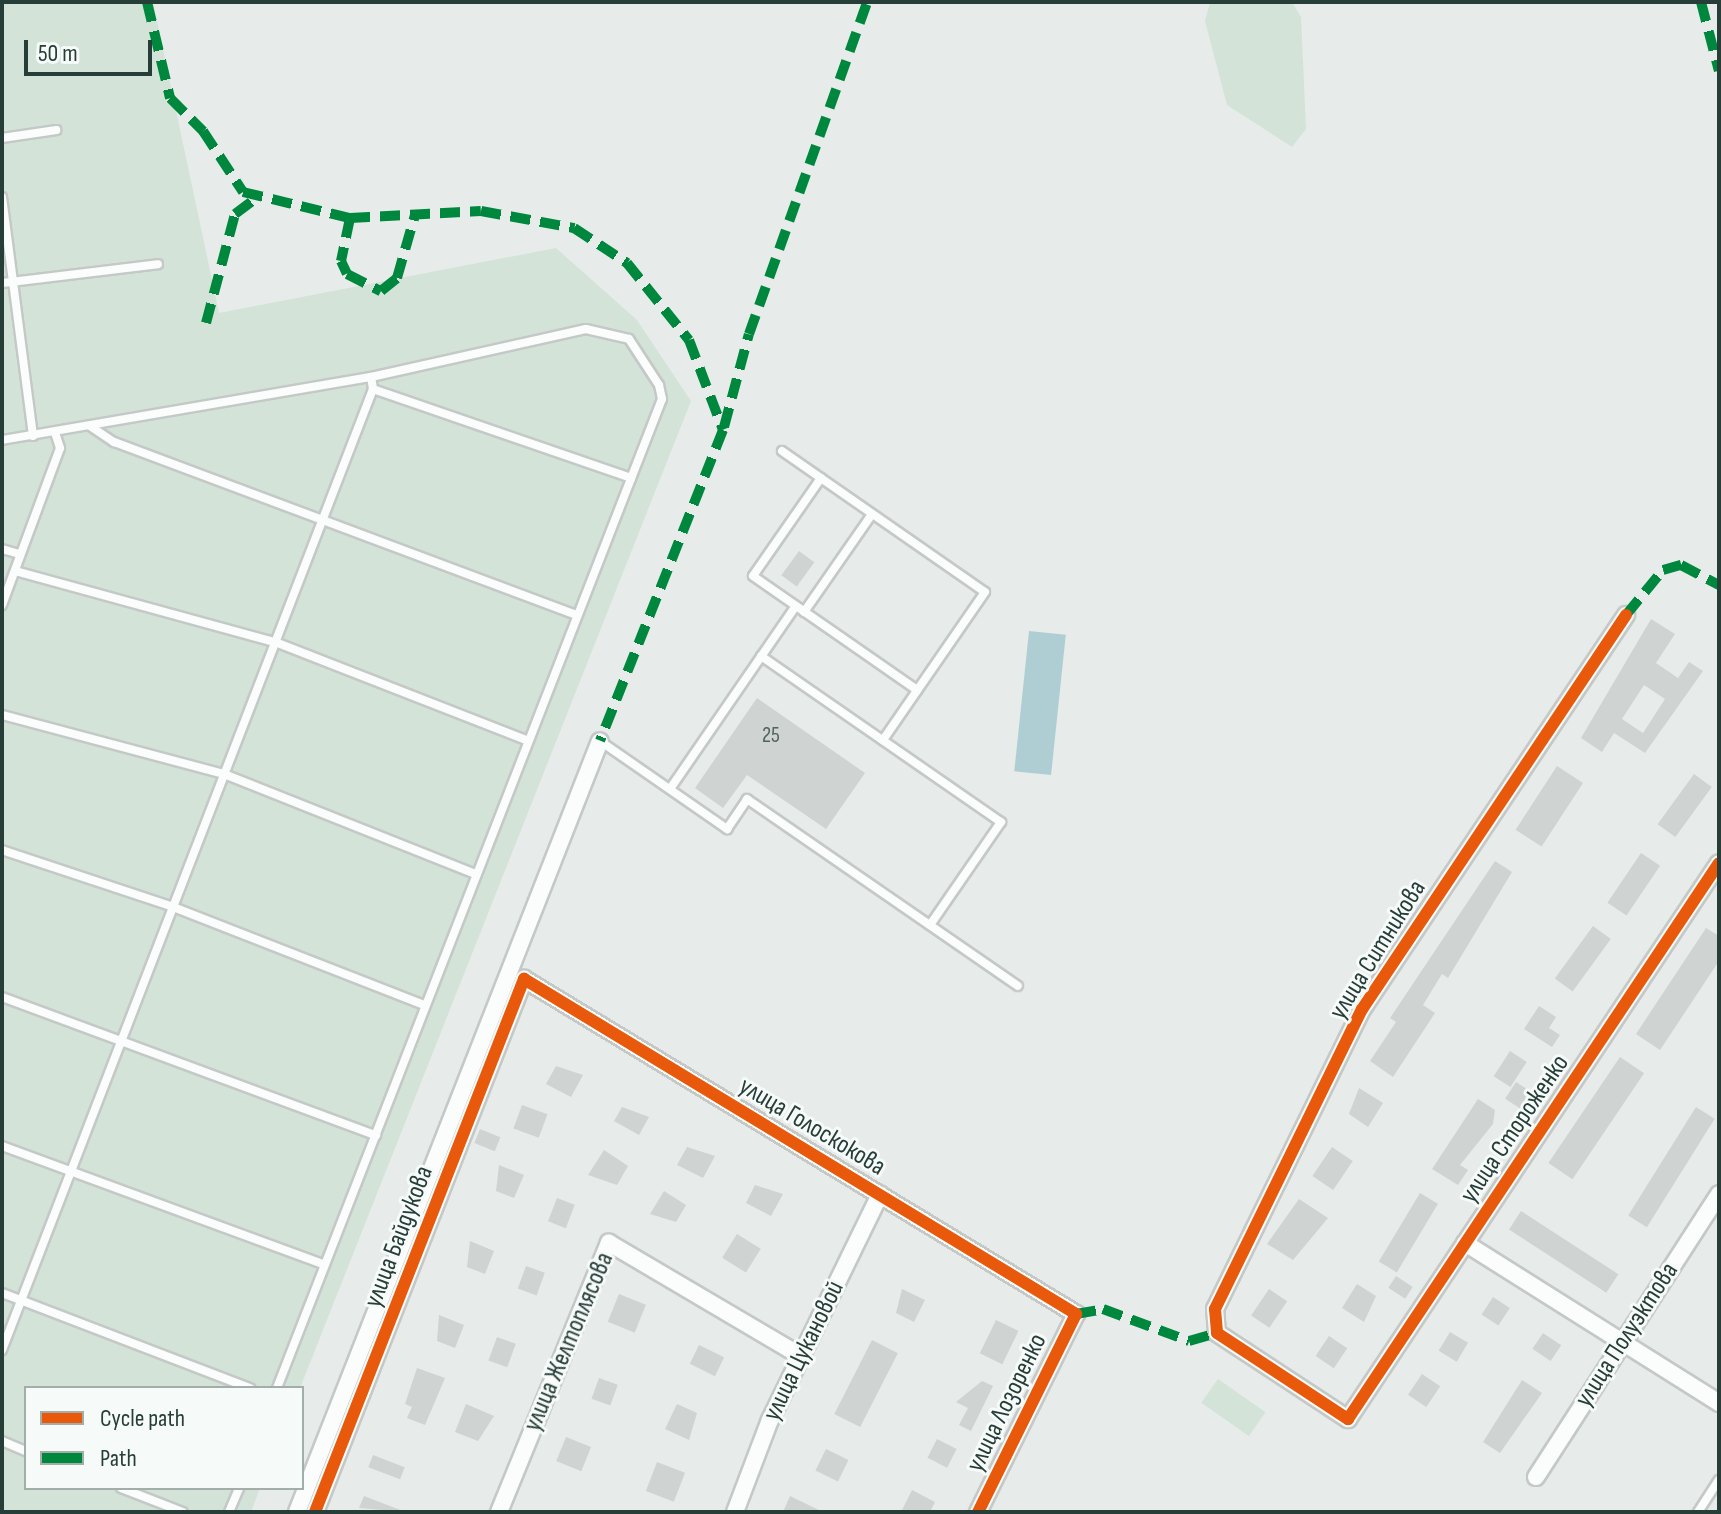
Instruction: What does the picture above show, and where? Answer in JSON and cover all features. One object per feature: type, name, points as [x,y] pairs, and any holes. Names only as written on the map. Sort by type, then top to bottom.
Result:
[{"type":"street","name":"улица Ситникова","points":[[1348,1419],[1217,1333],[1215,1309],[1362,1009],[1626,615]]},
{"type":"street","name":"улица Байдукова","points":[[297,1512],[600,741]]},
{"type":"street","name":"улица Стороженко","points":[[1348,1419],[1719,863]]},
{"type":"street","name":"улица Байдукова","points":[[315,1512],[524,979]]},
{"type":"street","name":"улица Голоскокова","points":[[524,979],[1076,1314]]},
{"type":"street","name":"улица Цукановой","points":[[735,1512],[801,1356],[880,1194]]},
{"type":"street","name":"улица Полуэктова","points":[[1536,1477],[1719,1194]]},
{"type":"street","name":"улица Желтоплясова","points":[[499,1512],[609,1243],[801,1356]]},
{"type":"street","points":[[1465,1243],[1719,1403]]},
{"type":"street","name":"улица Лозоренко","points":[[978,1512],[1076,1314]]},
{"type":"lane","points":[[2,138],[56,130]]},
{"type":"lane","points":[[2,197],[33,436]]},
{"type":"lane","points":[[2,283],[158,264]]},
{"type":"lane","points":[[2,440],[371,377],[607,328],[629,339],[662,399],[526,740],[278,1386]]},
{"type":"lane","points":[[2,1350],[373,389],[371,377]]},
{"type":"lane","points":[[373,389],[631,478]]},
{"type":"lane","points":[[89,426],[114,442],[323,517],[577,615]]},
{"type":"lane","points":[[2,605],[60,448],[55,433]]},
{"type":"lane","points":[[782,451],[985,592],[883,740]]},
{"type":"lane","points":[[821,478],[753,576],[917,690]]},
{"type":"lane","points":[[804,612],[872,514]]},
{"type":"lane","points":[[2,549],[20,554]]},
{"type":"lane","points":[[15,571],[275,642],[526,740]]},
{"type":"lane","points":[[670,789],[796,606]]},
{"type":"lane","points":[[761,656],[1001,822],[930,925]]},
{"type":"lane","points":[[2,715],[224,774],[475,874]]},
{"type":"lane","points":[[600,741],[727,829],[747,799],[1018,986]]},
{"type":"lane","points":[[2,850],[173,907],[424,1005]]},
{"type":"lane","points":[[2,997],[123,1036],[376,1135]]},
{"type":"lane","points":[[2,1146],[72,1168],[325,1265]]},
{"type":"lane","points":[[2,1293],[245,1386]]},
{"type":"lane","points":[[2,1441],[24,1450]]},
{"type":"lane","points":[[1698,1512],[1719,1480]]},
{"type":"lane","points":[[126,1490],[183,1512]]},
{"type":"lane","points":[[229,1512],[238,1490]]},
{"type":"green space","points":[[2,2],[153,2],[219,313],[556,248],[637,320],[691,401],[301,1386],[24,1386],[24,1490],[259,1490],[251,1512],[2,1512]]},
{"type":"green space","points":[[1210,2],[1292,2],[1301,17],[1306,129],[1292,147],[1227,105],[1205,21]]},
{"type":"green space","points":[[1218,1379],[1266,1412],[1249,1436],[1201,1403]]},
{"type":"water","points":[[1029,631],[1066,635],[1051,775],[1014,771]]},
{"type":"building","points":[[799,551],[814,562],[797,586],[781,575]]},
{"type":"building","points":[[1651,619],[1675,634],[1656,663],[1678,678],[1689,662],[1703,671],[1645,753],[1614,733],[1602,752],[1581,738]],"holes":[[[1644,685],[1665,699],[1643,733],[1622,719]]]},
{"type":"building","points":[[757,698],[865,773],[826,829],[747,775],[723,808],[695,788]]},
{"type":"building","points":[[1557,766],[1583,783],[1542,847],[1516,830]]},
{"type":"building","points":[[1694,774],[1712,787],[1675,837],[1658,824]]},
{"type":"building","points":[[1641,853],[1660,866],[1627,916],[1607,903]]},
{"type":"building","points":[[1495,861],[1512,872],[1448,978],[1442,974],[1423,1005],[1435,1013],[1393,1077],[1370,1061],[1396,1022],[1390,1018]]},
{"type":"building","points":[[1593,926],[1611,939],[1573,992],[1555,979]]},
{"type":"building","points":[[1706,928],[1719,936],[1719,961],[1660,1050],[1636,1034]]},
{"type":"building","points":[[1539,1006],[1556,1017],[1549,1028],[1560,1035],[1552,1047],[1524,1029]]},
{"type":"building","points":[[1510,1051],[1527,1062],[1510,1087],[1494,1076]]},
{"type":"building","points":[[1620,1057],[1644,1073],[1572,1179],[1548,1163]]},
{"type":"building","points":[[556,1066],[583,1075],[571,1097],[546,1084]]},
{"type":"building","points":[[1516,1082],[1539,1097],[1528,1113],[1505,1099]]},
{"type":"building","points":[[1359,1088],[1383,1103],[1368,1127],[1349,1114]]},
{"type":"building","points":[[1478,1099],[1495,1110],[1493,1124],[1460,1165],[1468,1170],[1458,1185],[1432,1169]]},
{"type":"building","points":[[522,1105],[547,1114],[539,1138],[513,1128]]},
{"type":"building","points":[[622,1107],[649,1117],[639,1135],[614,1121]]},
{"type":"building","points":[[1696,1107],[1715,1119],[1647,1227],[1628,1216]]},
{"type":"building","points":[[480,1129],[500,1137],[495,1151],[474,1143]]},
{"type":"building","points":[[687,1147],[715,1156],[703,1178],[677,1165]]},
{"type":"building","points":[[1332,1147],[1353,1161],[1333,1190],[1312,1176]]},
{"type":"building","points":[[604,1150],[628,1166],[617,1185],[588,1175]]},
{"type":"building","points":[[499,1165],[524,1175],[514,1198],[496,1191]]},
{"type":"building","points":[[755,1185],[783,1194],[771,1216],[746,1203]]},
{"type":"building","points":[[664,1191],[686,1205],[676,1222],[650,1214]]},
{"type":"building","points":[[1420,1193],[1438,1204],[1397,1272],[1379,1262]]},
{"type":"building","points":[[557,1198],[575,1205],[566,1228],[548,1221]]},
{"type":"building","points":[[1299,1199],[1328,1218],[1293,1260],[1267,1244]]},
{"type":"building","points":[[1521,1211],[1618,1274],[1606,1293],[1509,1229]]},
{"type":"building","points":[[737,1234],[761,1249],[746,1273],[722,1258]]},
{"type":"building","points":[[470,1241],[494,1251],[485,1274],[467,1267]]},
{"type":"building","points":[[526,1266],[545,1273],[537,1295],[518,1289]]},
{"type":"building","points":[[1396,1276],[1413,1287],[1405,1299],[1388,1288]]},
{"type":"building","points":[[1357,1284],[1376,1296],[1364,1322],[1342,1308]]},
{"type":"building","points":[[902,1289],[925,1300],[914,1322],[896,1313]]},
{"type":"building","points":[[1269,1289],[1287,1301],[1269,1328],[1251,1316]]},
{"type":"building","points":[[619,1294],[646,1305],[635,1333],[608,1322]]},
{"type":"building","points":[[1493,1297],[1510,1308],[1498,1326],[1482,1315]]},
{"type":"building","points":[[439,1315],[464,1325],[455,1348],[437,1341]]},
{"type":"building","points":[[996,1320],[1018,1331],[1002,1364],[980,1353]]},
{"type":"building","points":[[1450,1332],[1468,1343],[1457,1362],[1439,1351]]},
{"type":"building","points":[[1543,1333],[1561,1345],[1551,1361],[1532,1349]]},
{"type":"building","points":[[1329,1336],[1347,1348],[1334,1368],[1316,1356]]},
{"type":"building","points":[[497,1337],[516,1344],[507,1367],[488,1360]]},
{"type":"building","points":[[872,1340],[898,1353],[860,1427],[834,1414]]},
{"type":"building","points":[[699,1345],[724,1357],[715,1376],[690,1364]]},
{"type":"building","points":[[417,1368],[445,1378],[425,1425],[407,1418],[412,1407],[405,1404]]},
{"type":"building","points":[[1422,1374],[1440,1386],[1426,1407],[1408,1395]]},
{"type":"building","points":[[599,1378],[618,1385],[610,1406],[591,1399]]},
{"type":"building","points":[[1522,1380],[1542,1393],[1500,1453],[1483,1442]]},
{"type":"building","points":[[982,1381],[993,1386],[971,1431],[959,1425],[968,1408],[956,1402]]},
{"type":"building","points":[[466,1404],[494,1416],[478,1441],[455,1432]]},
{"type":"building","points":[[677,1404],[697,1413],[689,1440],[665,1429]]},
{"type":"building","points":[[566,1437],[591,1447],[581,1471],[556,1461]]},
{"type":"building","points":[[937,1439],[957,1449],[947,1468],[927,1458]]},
{"type":"building","points":[[826,1449],[848,1460],[838,1482],[815,1471]]},
{"type":"building","points":[[373,1455],[405,1467],[400,1479],[368,1467]]},
{"type":"building","points":[[657,1462],[685,1473],[674,1502],[646,1491]]},
{"type":"building","points":[[912,1490],[935,1502],[930,1512],[901,1512]]},
{"type":"building","points":[[364,1496],[403,1511],[403,1512],[359,1508]]},
{"type":"building","points":[[790,1496],[823,1512],[783,1512]]},
{"type":"marked path","points":[[147,2],[170,98],[203,131],[243,192],[350,218],[481,211],[574,228],[627,263],[689,340],[723,430],[600,741]]},
{"type":"marked path","points":[[724,427],[749,334],[867,2]]},
{"type":"marked path","points":[[1701,2],[1719,71]]},
{"type":"marked path","points":[[206,323],[235,214],[255,199]]},
{"type":"marked path","points":[[350,218],[341,261],[347,274],[381,291],[397,278],[415,215]]},
{"type":"marked path","points":[[1626,615],[1663,570],[1681,565],[1719,585]]},
{"type":"marked path","points":[[1076,1314],[1103,1309],[1189,1341],[1217,1333]]},
{"type":"cycle path","points":[[1626,615],[1362,1009],[1215,1309],[1217,1333],[1348,1419],[1719,863]]},
{"type":"cycle path","points":[[315,1512],[524,979],[1076,1314],[978,1512]]}]
